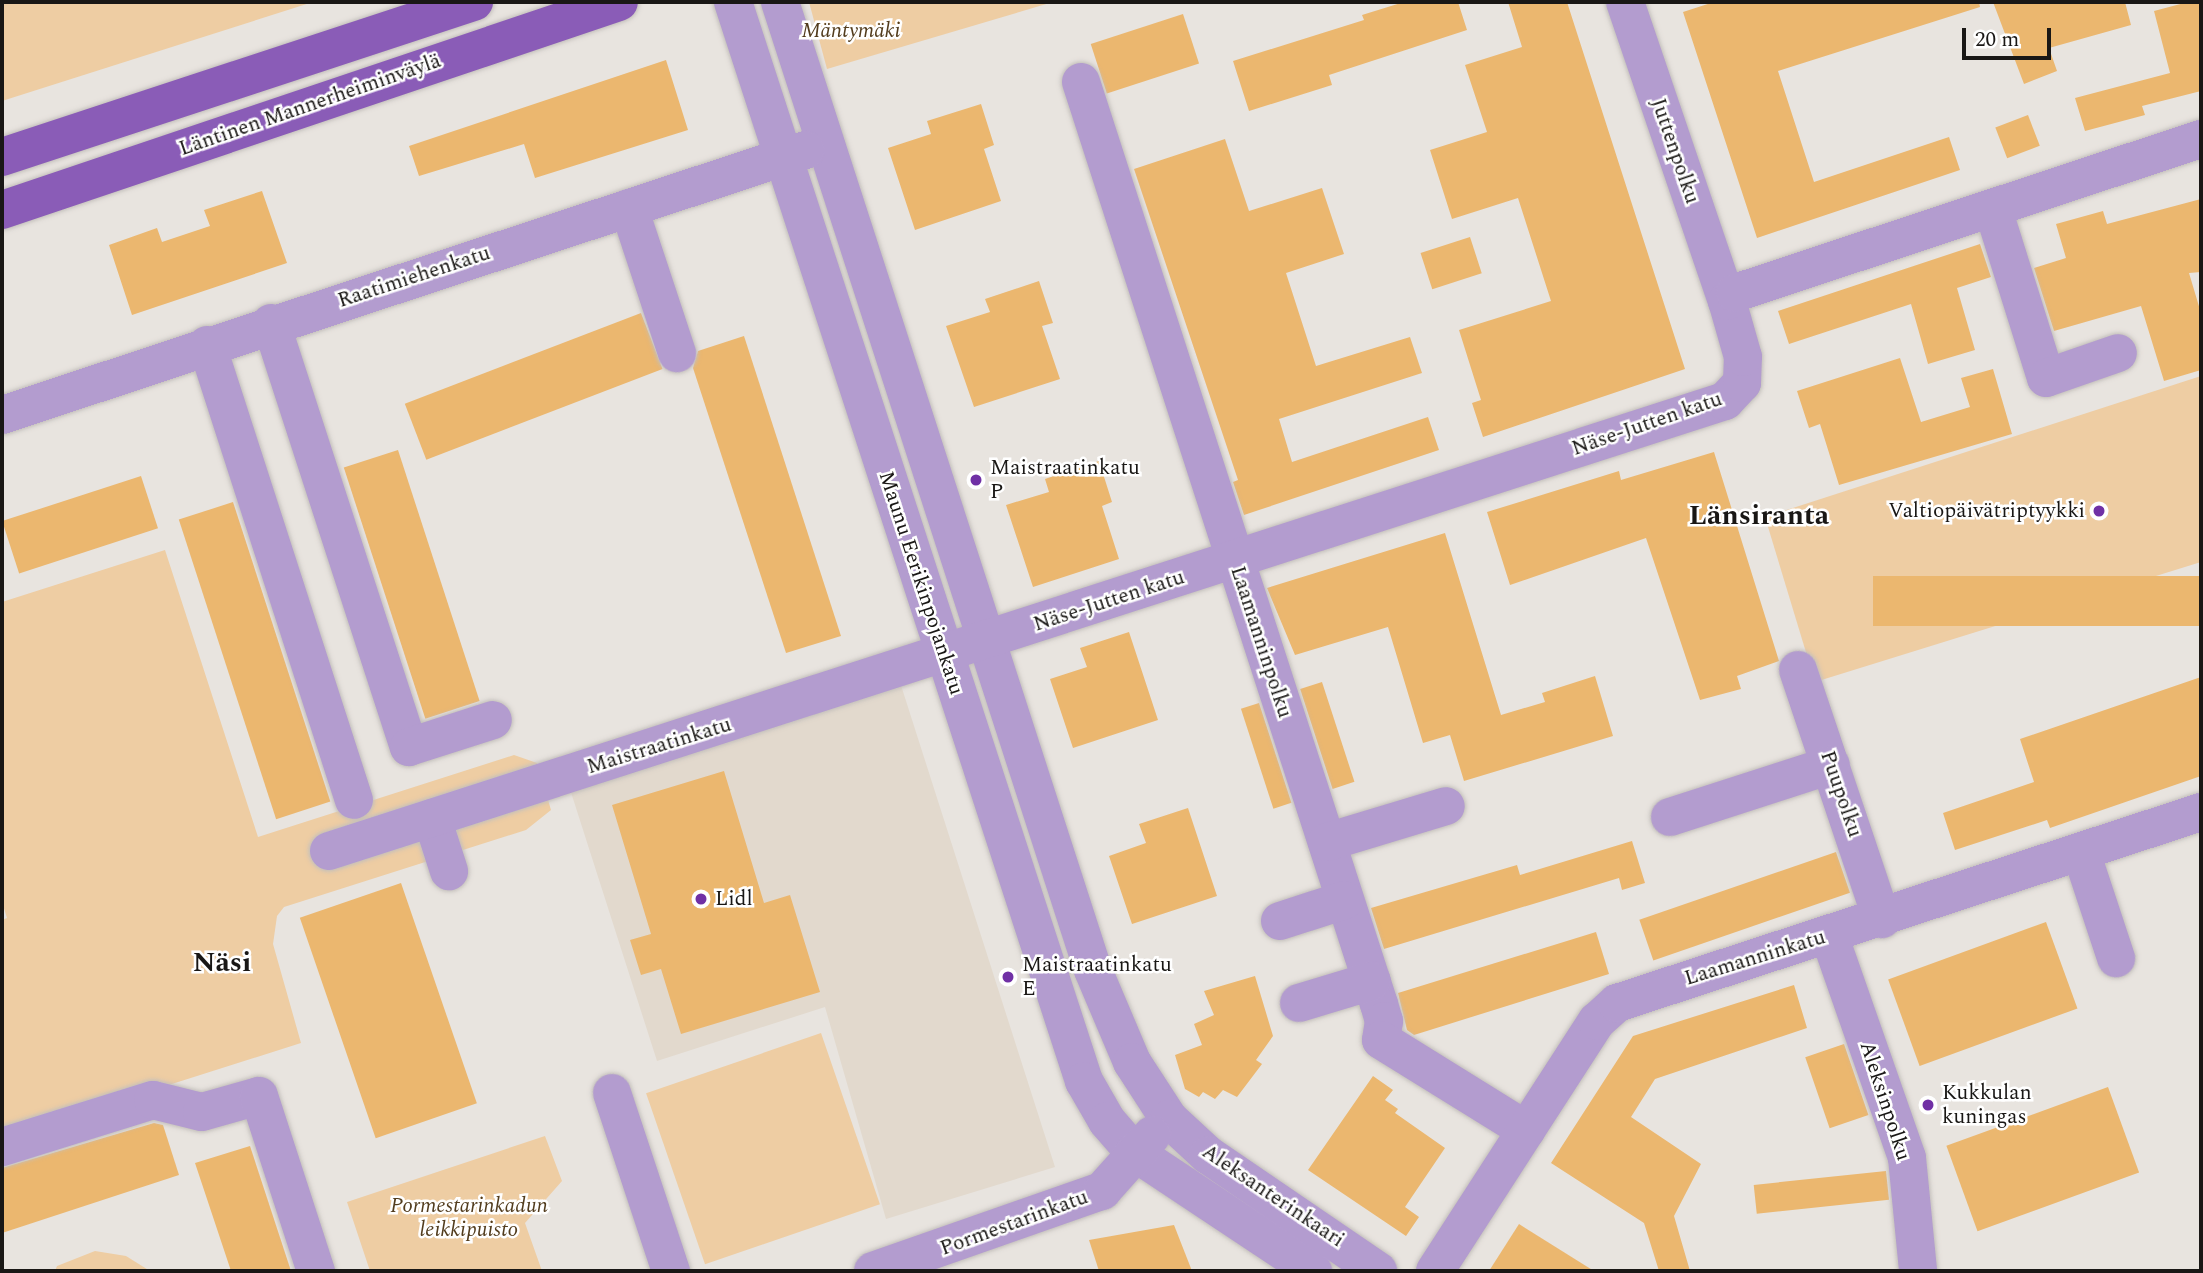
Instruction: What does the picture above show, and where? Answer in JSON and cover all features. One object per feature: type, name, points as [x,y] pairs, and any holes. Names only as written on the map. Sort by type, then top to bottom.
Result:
[{"type":"main road","points":[[2,157],[474,2]]},
{"type":"main road","name":"Läntinen Mannerheiminväylä","points":[[2,210],[619,2]]},
{"type":"street","name":"Maunu Eerikinpojankatu","points":[[733,2],[1084,1081],[1107,1121],[1134,1152]]},
{"type":"street","points":[[780,2],[989,640],[1093,970],[1132,1062],[1169,1119]]},
{"type":"street","name":"Juttenpolku","points":[[1625,2],[1727,301]]},
{"type":"street","name":"Laamanninpolku","points":[[1081,82],[1372,981],[1384,1021],[1381,1040],[1526,1130]]},
{"type":"street","points":[[1727,301],[1770,279],[1993,209],[2201,139]]},
{"type":"street","name":"Raatimiehenkatu","points":[[2,415],[271,323],[827,142]]},
{"type":"street","points":[[629,208],[677,353]]},
{"type":"street","points":[[1993,209],[2046,378],[2118,353]]},
{"type":"street","name":"Näse-Jutten katu","points":[[989,640],[1725,401],[1742,383],[1743,357],[1727,301]]},
{"type":"street","points":[[271,323],[409,747],[493,720]]},
{"type":"street","points":[[207,345],[355,800]]},
{"type":"street","name":"Maistraatinkatu","points":[[329,851],[989,640]]},
{"type":"street","name":"Puupolku","points":[[1798,670],[1882,919]]},
{"type":"street","points":[[1670,817],[1831,765]]},
{"type":"street","points":[[1327,842],[1446,806]]},
{"type":"street","name":"Laamanninkatu","points":[[1435,1271],[1597,1021],[1617,1003],[1882,919],[2201,812]]},
{"type":"street","points":[[432,818],[449,871]]},
{"type":"street","points":[[2081,852],[2116,958]]},
{"type":"street","points":[[1280,921],[1345,900]]},
{"type":"street","name":"Aleksinpolku","points":[[1829,935],[1906,1158],[1918,1271]]},
{"type":"street","points":[[1299,1003],[1372,981]]},
{"type":"street","points":[[612,1093],[671,1271]]},
{"type":"street","points":[[2,1147],[153,1100],[202,1112],[259,1096],[316,1271]]},
{"type":"street","name":"Pormestarinkatu","points":[[873,1271],[1102,1191],[1134,1152],[1169,1119]]},
{"type":"street","name":"Aleksanterinkaari","points":[[1169,1119],[1208,1155],[1378,1271]]},
{"type":"street","name":"Aleksanterinkaari","points":[[1134,1152],[1313,1271]]},
{"type":"shaded area","points":[[891,654],[1055,1167],[886,1219],[825,1007],[657,1061],[560,758]]},
{"type":"green space","points":[[2,2],[313,2],[2,101]]},
{"type":"green space","name":"Mäntymäki","points":[[809,2],[1053,2],[827,69]]},
{"type":"green space","points":[[2201,376],[2201,562],[1815,682],[1765,517]]},
{"type":"green space","points":[[165,550],[258,837],[514,755],[537,763],[551,810],[526,830],[284,907],[277,916],[273,944],[301,1043],[2,1138],[2,920],[7,918],[2,902],[2,602]]},
{"type":"green space","points":[[821,1033],[880,1204],[705,1264],[646,1093]]},
{"type":"green space","name":"Pormestarinkadun leikkipuisto","points":[[545,1136],[562,1181],[525,1223],[542,1271],[370,1271],[347,1202]]},
{"type":"green space","points":[[95,1251],[126,1256],[150,1271],[55,1271],[57,1266]]},
{"type":"building","points":[[1404,2],[1458,2],[1467,30],[1329,75],[1332,85],[1249,111],[1233,61],[1364,20],[1362,15]]},
{"type":"building","points":[[1508,2],[1567,2],[1685,369],[1483,437],[1472,403],[1481,400],[1459,330],[1551,301],[1518,198],[1452,219],[1430,150],[1487,132],[1465,65],[1522,47]]},
{"type":"building","points":[[1714,2],[1979,2],[1980,7],[1778,71],[1814,182],[1949,137],[1960,170],[1757,238],[1683,12]]},
{"type":"building","points":[[1993,2],[2125,2],[2131,25],[2049,48],[2057,71],[2024,84]]},
{"type":"building","points":[[2188,2],[2201,2],[2201,91],[2142,106],[2145,115],[2085,131],[2075,98],[2170,73],[2154,11]]},
{"type":"building","points":[[1183,14],[1199,63],[1107,93],[1091,44]]},
{"type":"building","points":[[666,60],[688,130],[535,178],[524,144],[419,176],[409,146]]},
{"type":"building","points":[[981,104],[994,145],[984,149],[1001,201],[915,230],[888,148],[931,134],[927,121]]},
{"type":"building","points":[[2028,115],[2040,146],[2007,158],[1995,128]]},
{"type":"building","points":[[1225,139],[1249,211],[1322,188],[1344,254],[1286,273],[1316,366],[1410,337],[1422,373],[1279,419],[1292,462],[1428,417],[1439,450],[1244,515],[1233,482],[1238,480],[1134,169]]},
{"type":"building","points":[[262,191],[287,263],[132,315],[109,245],[157,228],[162,242],[210,226],[204,210]]},
{"type":"building","points":[[2201,199],[2201,272],[2189,273],[2201,313],[2201,370],[2164,381],[2141,306],[2054,331],[2034,268],[2066,258],[2056,224],[2103,211],[2107,224]]},
{"type":"building","points":[[1470,237],[1482,273],[1432,289],[1421,253]]},
{"type":"building","points":[[1980,244],[1991,277],[1957,288],[1975,350],[1928,364],[1911,304],[1789,344],[1778,311]]},
{"type":"building","points":[[1039,281],[1053,323],[1042,326],[1060,379],[974,407],[946,326],[990,312],[985,299]]},
{"type":"building","points":[[641,313],[663,369],[426,460],[405,404]]},
{"type":"building","points":[[744,336],[841,636],[786,653],[693,368],[698,351]]},
{"type":"building","points":[[1900,358],[1921,422],[1970,407],[1961,378],[1993,369],[2012,434],[1839,485],[1820,424],[1809,428],[1797,391]]},
{"type":"building","points":[[398,450],[480,701],[425,719],[344,468]]},
{"type":"building","points":[[1714,452],[1779,661],[1737,676],[1741,689],[1700,700],[1646,538],[1510,585],[1487,512],[1619,471],[1621,480]]},
{"type":"building","points":[[1099,461],[1112,502],[1102,506],[1119,559],[1033,587],[1006,505],[1049,492],[1045,479]]},
{"type":"building","points":[[141,476],[158,528],[19,573],[2,521]]},
{"type":"building","points":[[233,502],[330,802],[276,819],[179,520]]},
{"type":"building","points":[[1445,533],[1501,715],[1545,702],[1542,693],[1595,676],[1613,736],[1464,781],[1450,735],[1423,743],[1388,627],[1295,655],[1267,588]]},
{"type":"building","points":[[1873,576],[2201,576],[2201,626],[1873,626]]},
{"type":"building","points":[[1129,632],[1158,720],[1073,748],[1050,679],[1087,667],[1080,648]]},
{"type":"building","points":[[2201,677],[2201,776],[2050,828],[2047,820],[1955,850],[1943,813],[2034,782],[2020,739]]},
{"type":"building","points":[[1322,682],[1354,782],[1333,789],[1300,689]]},
{"type":"building","points":[[1259,703],[1291,803],[1273,809],[1241,709]]},
{"type":"building","name":"Lidl","points":[[724,771],[764,903],[790,895],[820,992],[681,1034],[661,969],[641,975],[630,940],[651,934],[612,805]]},
{"type":"building","points":[[1188,808],[1217,896],[1132,924],[1109,856],[1146,843],[1139,824]]},
{"type":"building","points":[[1632,841],[1645,883],[1622,890],[1619,878],[1384,949],[1371,908],[1517,865],[1520,875]]},
{"type":"building","points":[[1836,852],[1850,893],[1653,960],[1639,920]]},
{"type":"building","points":[[401,883],[477,1103],[376,1138],[300,918]]},
{"type":"building","points":[[2046,922],[2077,1008],[1920,1066],[1888,979]]},
{"type":"building","points":[[1596,932],[1609,974],[1414,1035],[1407,1030],[1398,993]]},
{"type":"building","points":[[1255,976],[1273,1036],[1256,1060],[1262,1064],[1237,1097],[1223,1090],[1215,1099],[1203,1092],[1199,1097],[1185,1089],[1175,1055],[1202,1045],[1194,1024],[1214,1015],[1204,991]]},
{"type":"building","points":[[1794,985],[1807,1028],[1655,1079],[1631,1117],[1701,1164],[1674,1216],[1690,1271],[1659,1271],[1644,1223],[1551,1163],[1633,1036]]},
{"type":"building","points":[[1844,1044],[1868,1115],[1830,1128],[1805,1057]]},
{"type":"building","points":[[1373,1076],[1393,1090],[1385,1100],[1398,1109],[1395,1113],[1445,1148],[1405,1207],[1419,1217],[1406,1236],[1308,1170]]},
{"type":"building","points":[[2108,1087],[2139,1173],[1977,1231],[1946,1146]]},
{"type":"building","points":[[154,1123],[163,1125],[179,1175],[2,1233],[2,1168]]},
{"type":"building","points":[[250,1146],[291,1271],[231,1271],[195,1163]]},
{"type":"building","points":[[1886,1171],[1889,1200],[1757,1214],[1754,1185]]},
{"type":"building","points":[[1519,1224],[1594,1271],[1489,1271]]},
{"type":"building","points":[[1174,1225],[1192,1271],[1099,1271],[1089,1240]]},
{"type":"place","name":"Maistraatinkatu P","points":[[976,480]]},
{"type":"place","name":"Valtiopäivätriptyykki","points":[[2099,511]]},
{"type":"place","name":"Lidl","points":[[701,899]]},
{"type":"place","name":"Maistraatinkatu E","points":[[1008,977]]},
{"type":"place","name":"Kukkulan kuningas","points":[[1928,1105]]},
{"type":"district","name":"Länsiranta","points":[[1759,516]]},
{"type":"district","name":"Näsi","points":[[222,963]]}]
